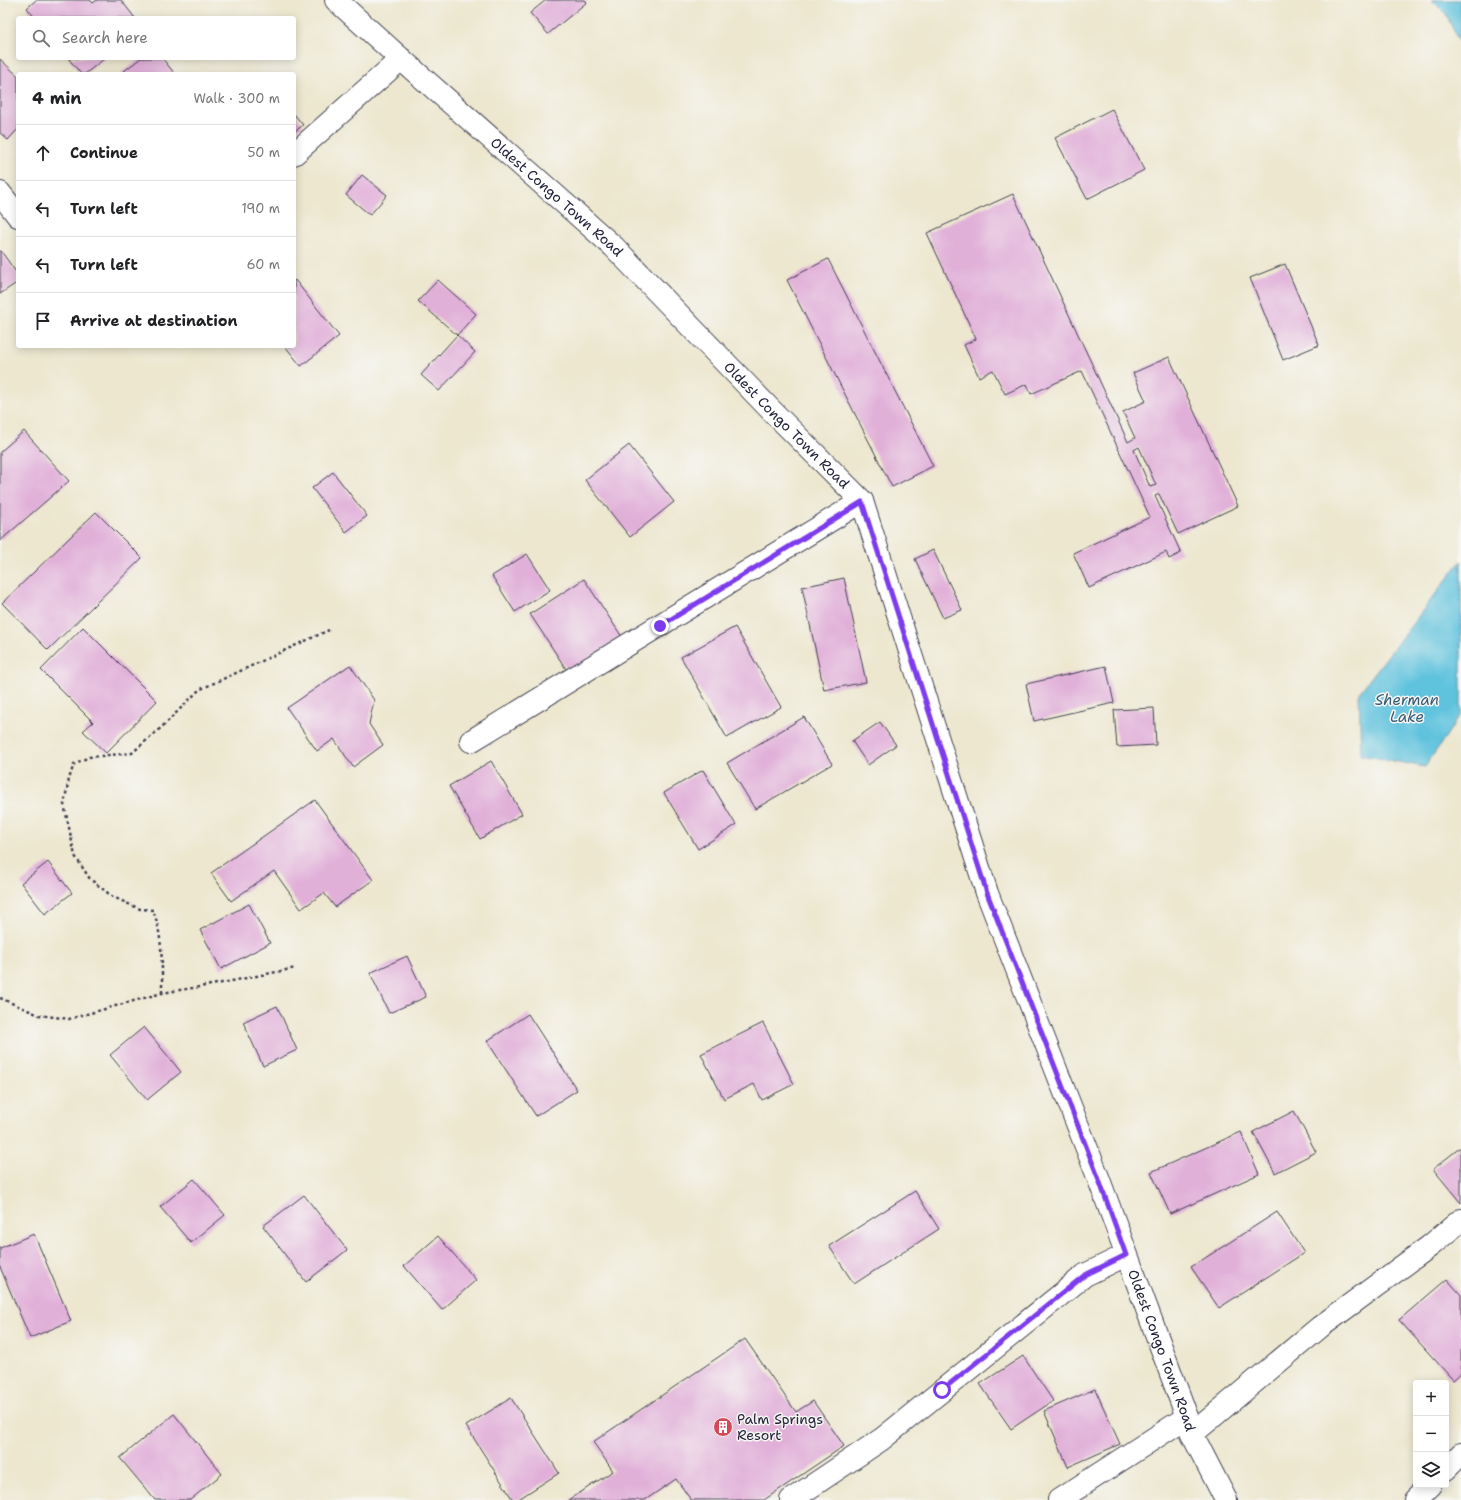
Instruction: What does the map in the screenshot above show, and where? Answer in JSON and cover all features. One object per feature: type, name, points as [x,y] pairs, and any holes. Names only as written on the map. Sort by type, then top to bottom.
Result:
[{"type":"street","name":"Oldest Congo Town Road","points":[[336,0],[614,247],[770,410],[862,502],[987,893],[1096,1170],[1189,1426],[1226,1500]]},
{"type":"street","points":[[296,152],[401,59]]},
{"type":"street","points":[[0,193],[16,213]]},
{"type":"street","points":[[471,741],[862,502]]},
{"type":"street","points":[[1059,1500],[1189,1426],[1430,1246],[1461,1220]]},
{"type":"street","points":[[791,1500],[882,1439],[1085,1275],[1126,1255]]},
{"type":"street","points":[[1449,1466],[1461,1454]]},
{"type":"street","points":[[1415,1500],[1427,1488]]},
{"type":"path","points":[[162,993],[162,958],[158,923],[153,910],[140,909],[113,897],[90,879],[75,856],[64,804],[69,779],[74,764],[89,757],[132,753],[163,726],[199,690],[329,630]]},
{"type":"path","points":[[0,998],[39,1015],[69,1019],[162,993],[217,984],[296,968]]},
{"type":"water","points":[[1432,0],[1461,0],[1461,46],[1446,14]]},
{"type":"water","name":"Sherman Lake","points":[[1461,561],[1461,716],[1425,767],[1361,755],[1359,693]]},
{"type":"building","points":[[36,0],[90,0],[93,3],[97,0],[121,0],[133,16],[33,16],[27,8]]},
{"type":"building","points":[[546,0],[585,0],[587,2],[548,34],[530,13]]},
{"type":"building","points":[[0,59],[16,74],[16,131],[8,140],[0,133]]},
{"type":"building","points":[[70,60],[102,60],[88,72],[79,72]]},
{"type":"building","points":[[138,60],[164,60],[173,72],[123,72]]},
{"type":"building","points":[[1112,109],[1144,170],[1087,199],[1055,138]]},
{"type":"building","points":[[296,116],[303,125],[296,130]]},
{"type":"building","points":[[362,175],[387,195],[370,215],[346,195]]},
{"type":"building","points":[[1013,194],[1128,442],[1135,438],[1123,412],[1146,401],[1133,373],[1169,357],[1238,506],[1178,534],[1159,494],[1155,496],[1181,553],[1169,559],[1166,552],[1089,588],[1073,553],[1150,517],[1082,371],[1031,394],[1027,384],[1005,394],[993,370],[979,377],[964,345],[976,339],[927,233]],"holes":[[[1139,447],[1156,485],[1150,487],[1134,450]]]},
{"type":"building","points":[[1,251],[16,272],[16,283],[0,294]]},
{"type":"building","points":[[828,259],[933,466],[892,487],[787,280]]},
{"type":"building","points":[[1285,264],[1319,345],[1283,360],[1250,278]]},
{"type":"building","points":[[438,280],[476,314],[457,335],[418,301]]},
{"type":"building","points":[[296,281],[339,336],[301,366],[287,348],[296,348]]},
{"type":"building","points":[[457,335],[475,352],[439,391],[421,375]]},
{"type":"building","points":[[24,431],[69,481],[0,541],[0,452]]},
{"type":"building","points":[[629,445],[674,502],[630,537],[585,480]]},
{"type":"building","points":[[333,472],[367,516],[346,532],[312,488]]},
{"type":"building","points":[[96,512],[142,558],[48,650],[2,603]]},
{"type":"building","points":[[933,550],[962,610],[943,618],[915,559]]},
{"type":"building","points":[[527,554],[550,590],[515,612],[492,576]]},
{"type":"building","points":[[844,578],[866,682],[824,690],[802,587]]},
{"type":"building","points":[[584,579],[622,637],[568,672],[530,614]]},
{"type":"building","points":[[83,627],[157,701],[106,753],[83,731],[93,722],[41,670]]},
{"type":"building","points":[[735,627],[781,707],[727,738],[681,657]]},
{"type":"building","points":[[350,665],[374,700],[369,724],[383,745],[353,767],[334,739],[317,751],[287,708]]},
{"type":"building","points":[[1106,666],[1114,703],[1034,721],[1026,684]]},
{"type":"building","points":[[1154,708],[1156,745],[1117,747],[1114,710]]},
{"type":"building","points":[[804,717],[832,764],[755,809],[727,763]]},
{"type":"building","points":[[880,722],[896,745],[868,765],[852,741]]},
{"type":"building","points":[[491,761],[522,814],[480,839],[449,786]]},
{"type":"building","points":[[703,770],[736,825],[698,849],[664,793]]},
{"type":"building","points":[[315,800],[373,880],[335,907],[324,893],[301,909],[274,871],[231,901],[211,873]]},
{"type":"building","points":[[48,862],[72,893],[45,914],[21,883]]},
{"type":"building","points":[[249,904],[270,943],[221,969],[200,930]]},
{"type":"building","points":[[407,956],[426,997],[389,1013],[370,973]]},
{"type":"building","points":[[277,1006],[297,1050],[263,1066],[243,1022]]},
{"type":"building","points":[[528,1014],[577,1090],[536,1116],[487,1041]]},
{"type":"building","points":[[763,1023],[794,1084],[762,1100],[754,1084],[724,1099],[701,1054]]},
{"type":"building","points":[[144,1027],[181,1072],[147,1100],[110,1055]]},
{"type":"building","points":[[1294,1111],[1316,1152],[1275,1173],[1253,1132]]},
{"type":"building","points":[[1241,1132],[1259,1174],[1170,1214],[1151,1172]]},
{"type":"building","points":[[1461,1147],[1461,1203],[1433,1169]]},
{"type":"building","points":[[194,1179],[225,1215],[191,1243],[160,1207]]},
{"type":"building","points":[[915,1191],[939,1229],[854,1284],[829,1246]]},
{"type":"building","points":[[304,1195],[347,1250],[306,1282],[263,1226]]},
{"type":"building","points":[[1277,1212],[1304,1253],[1219,1308],[1191,1267]]},
{"type":"building","points":[[34,1234],[71,1321],[30,1338],[0,1267],[0,1248]]},
{"type":"building","points":[[438,1236],[476,1280],[442,1310],[404,1266]]},
{"type":"building","points":[[1447,1279],[1461,1295],[1461,1373],[1453,1380],[1399,1320]]},
{"type":"building","name":"Palm Springs Resort","points":[[745,1339],[796,1412],[813,1401],[844,1446],[764,1500],[691,1500],[676,1479],[645,1500],[569,1500],[613,1471],[593,1442]]},
{"type":"building","points":[[1023,1356],[1053,1401],[1011,1429],[980,1384]]},
{"type":"building","points":[[1095,1389],[1120,1444],[1068,1467],[1044,1411]]},
{"type":"building","points":[[511,1398],[559,1473],[517,1500],[513,1500],[466,1426]]},
{"type":"building","points":[[174,1414],[222,1474],[190,1500],[155,1500],[120,1458]]},
{"type":"place","name":"Palm Springs Resort","points":[[723,1427]]},
{"type":"route","points":[[660,626],[862,502],[987,893],[1098,1177],[1126,1255],[1085,1275],[942,1390]]}]
